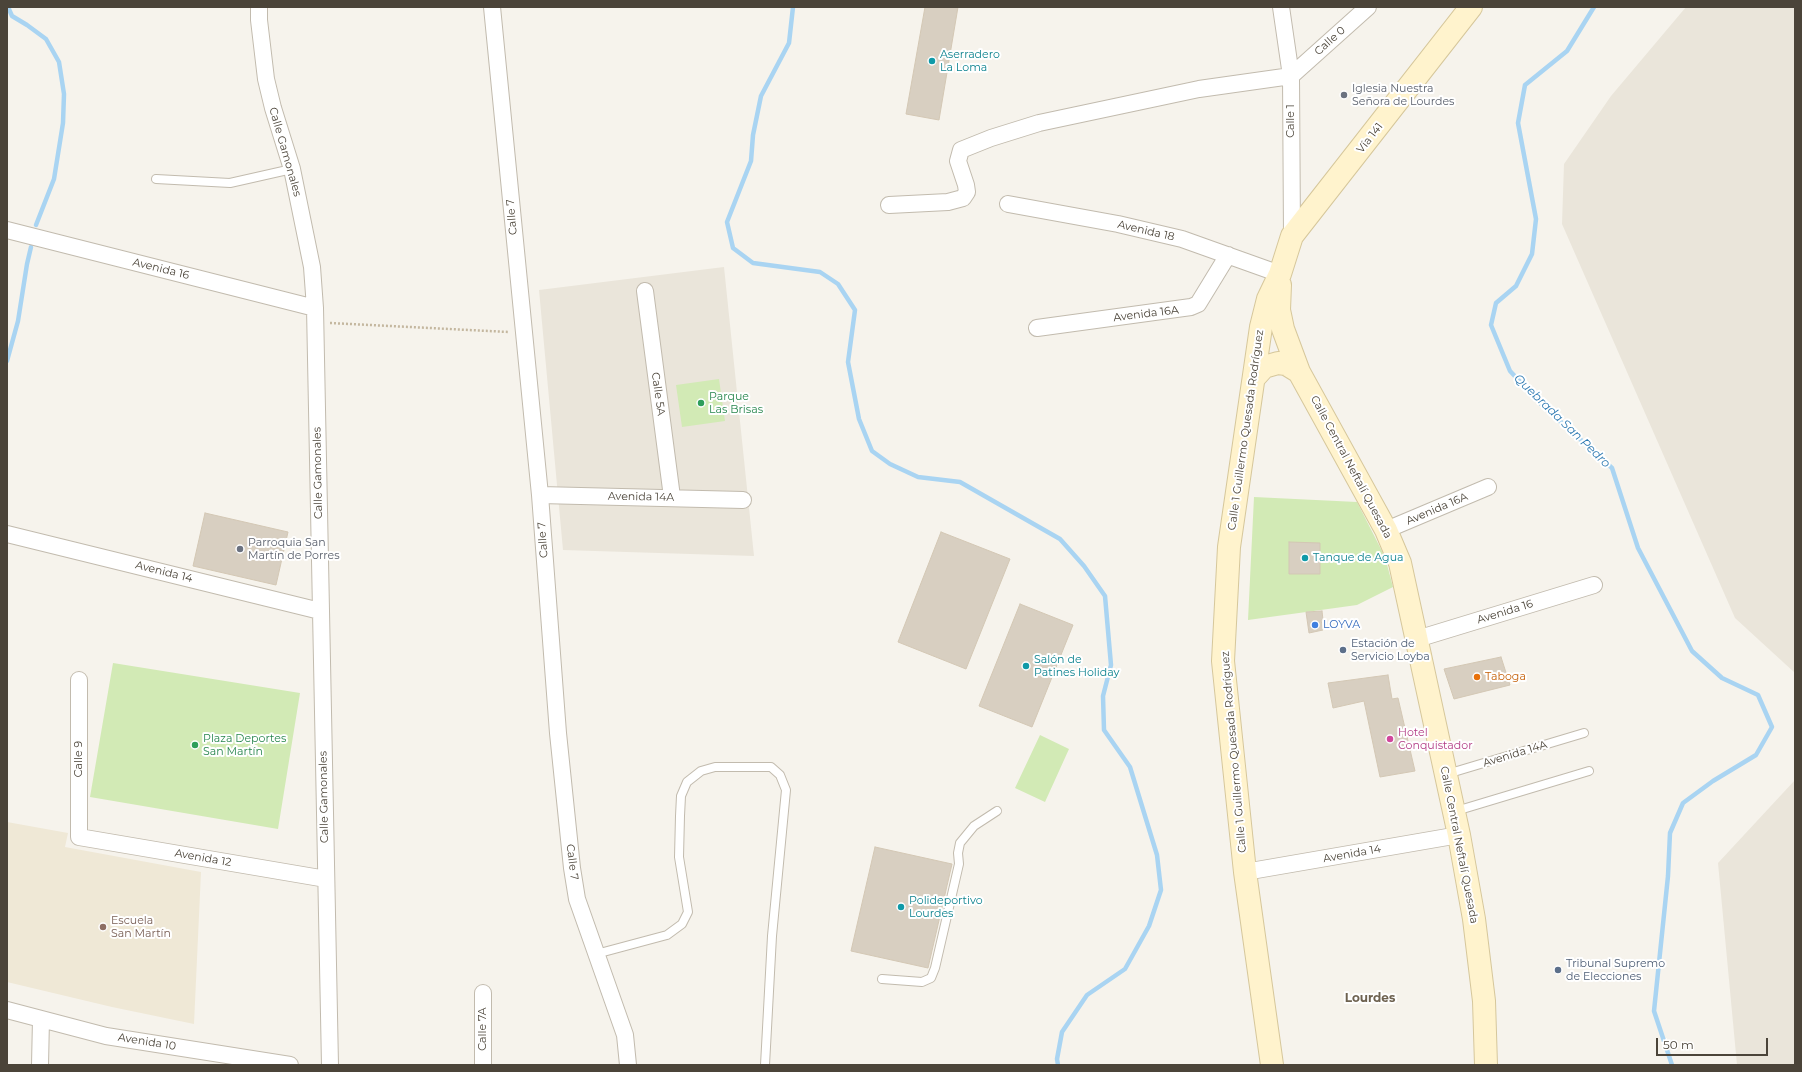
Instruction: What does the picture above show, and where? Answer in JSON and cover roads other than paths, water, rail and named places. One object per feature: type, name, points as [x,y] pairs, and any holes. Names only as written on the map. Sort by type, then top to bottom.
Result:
[{"type":"main road","name":"Vía 141","points":[[1280,274],[1292,236],[1471,7]]},
{"type":"main road","name":"Calle Central Neftalí Quesada","points":[[1280,274],[1279,310],[1283,329],[1299,372],[1386,530],[1400,563],[1460,835],[1474,919],[1484,1001],[1486,1065]]},
{"type":"main road","name":"Calle 1 Guillermo Quesada Rodríguez","points":[[1272,1065],[1245,872],[1223,661],[1229,547],[1261,327],[1268,299],[1280,274]]},
{"type":"main road","points":[[1254,378],[1264,367],[1271,364],[1286,364],[1299,372]]},
{"type":"street","name":"Calle Gamonales","points":[[259,7],[259,20],[266,79],[273,108],[292,169],[312,267],[315,315],[330,1065]]},
{"type":"street","name":"Calle 7","points":[[492,7],[540,495],[558,732],[572,868],[577,899],[625,1035],[628,1065]]},
{"type":"street","name":"Calle 1","points":[[1281,7],[1291,76],[1292,236]]},
{"type":"street","name":"Calle 0","points":[[1291,76],[1368,7]]},
{"type":"street","points":[[889,205],[948,202],[964,198],[967,192],[966,185],[958,161],[961,150],[991,138],[1039,123],[1191,90],[1291,76]]},
{"type":"street","name":"Avenida 18","points":[[1008,204],[1118,224],[1182,239],[1280,274]]},
{"type":"street","name":"Avenida 16","points":[[7,230],[315,315]]},
{"type":"street","name":"Avenida 16A","points":[[1037,328],[1191,307],[1198,304],[1228,255]]},
{"type":"street","name":"Calle 5A","points":[[645,291],[672,497]]},
{"type":"street","name":"Avenida 16A","points":[[1386,530],[1488,487]]},
{"type":"street","name":"Avenida 14A","points":[[540,495],[672,497],[743,500]]},
{"type":"street","name":"Avenida 14","points":[[7,534],[320,610]]},
{"type":"street","name":"Avenida 16","points":[[1416,640],[1594,585]]},
{"type":"street","name":"Calle 9","points":[[79,680],[79,837]]},
{"type":"street","name":"Avenida 14","points":[[1245,872],[1460,835]]},
{"type":"street","name":"Avenida 12","points":[[79,837],[326,879]]},
{"type":"street","name":"Calle 7A","points":[[482,993],[483,1065]]},
{"type":"street","name":"Avenida 10","points":[[7,1010],[106,1036],[290,1065]]},
{"type":"street","points":[[40,1065],[41,1019]]},
{"type":"lane","points":[[156,179],[230,183],[292,169]]},
{"type":"lane","name":"Avenida 14A","points":[[1446,775],[1584,733]]},
{"type":"lane","points":[[596,954],[667,935],[682,924],[688,912],[679,857],[680,816],[681,796],[687,782],[701,771],[715,767],[771,767],[780,775],[786,790],[772,936],[765,1065]]},
{"type":"lane","points":[[1455,812],[1589,771]]},
{"type":"lane","points":[[882,980],[922,982],[931,978],[935,968],[959,864],[958,853],[960,843],[974,826],[997,811]]},
{"type":"waterway","points":[[8,7],[12,16],[46,39],[59,62],[64,94],[63,123],[54,179],[36,225]]},
{"type":"waterway","points":[[793,7],[789,43],[761,96],[753,135],[751,161],[727,222],[733,248],[753,263],[820,272],[838,284],[855,310],[848,362],[859,419],[872,451],[890,464],[918,477],[960,482],[1060,539],[1084,566],[1105,596],[1111,665],[1103,696],[1104,730],[1130,767],[1157,855],[1161,890],[1149,926],[1125,969],[1087,995],[1062,1032],[1057,1059],[1058,1065]]},
{"type":"waterway","name":"Quebrada San Pedro","points":[[1594,7],[1567,51],[1525,85],[1518,123],[1536,219],[1532,254],[1516,286],[1496,303],[1491,325],[1510,371],[1542,405],[1612,468],[1638,548],[1692,651],[1722,678],[1758,695],[1772,727],[1756,755],[1713,781],[1683,803],[1670,833],[1668,876],[1654,1011],[1672,1065]]},
{"type":"waterway","points":[[7,361],[18,321],[31,247]]},
{"type":"place","name":"Aserradero La Loma","points":[[932,61]]},
{"type":"place","name":"Iglesia Nuestra Señora de Lourdes","points":[[1344,95]]},
{"type":"place","name":"Parque Las Brisas","points":[[701,403]]},
{"type":"place","name":"Parroquia San Martín de Porres","points":[[240,549]]},
{"type":"place","name":"Tanque de Agua","points":[[1305,558]]},
{"type":"place","name":"LOYVA","points":[[1315,625]]},
{"type":"place","name":"Estación de Servicio Loyba","points":[[1343,650]]},
{"type":"place","name":"Salón de Patines Holiday","points":[[1026,666]]},
{"type":"place","name":"Taboga","points":[[1477,677]]},
{"type":"place","name":"Hotel Conquistador","points":[[1390,739]]},
{"type":"place","name":"Plaza Deportes San Martín","points":[[195,745]]},
{"type":"place","name":"Polideportivo Lourdes","points":[[901,907]]},
{"type":"place","name":"Escuela San Martín","points":[[103,927]]},
{"type":"place","name":"Tribunal Supremo de Elecciones","points":[[1558,970]]},
{"type":"district","name":"Lourdes","points":[[1370,998]]}]
